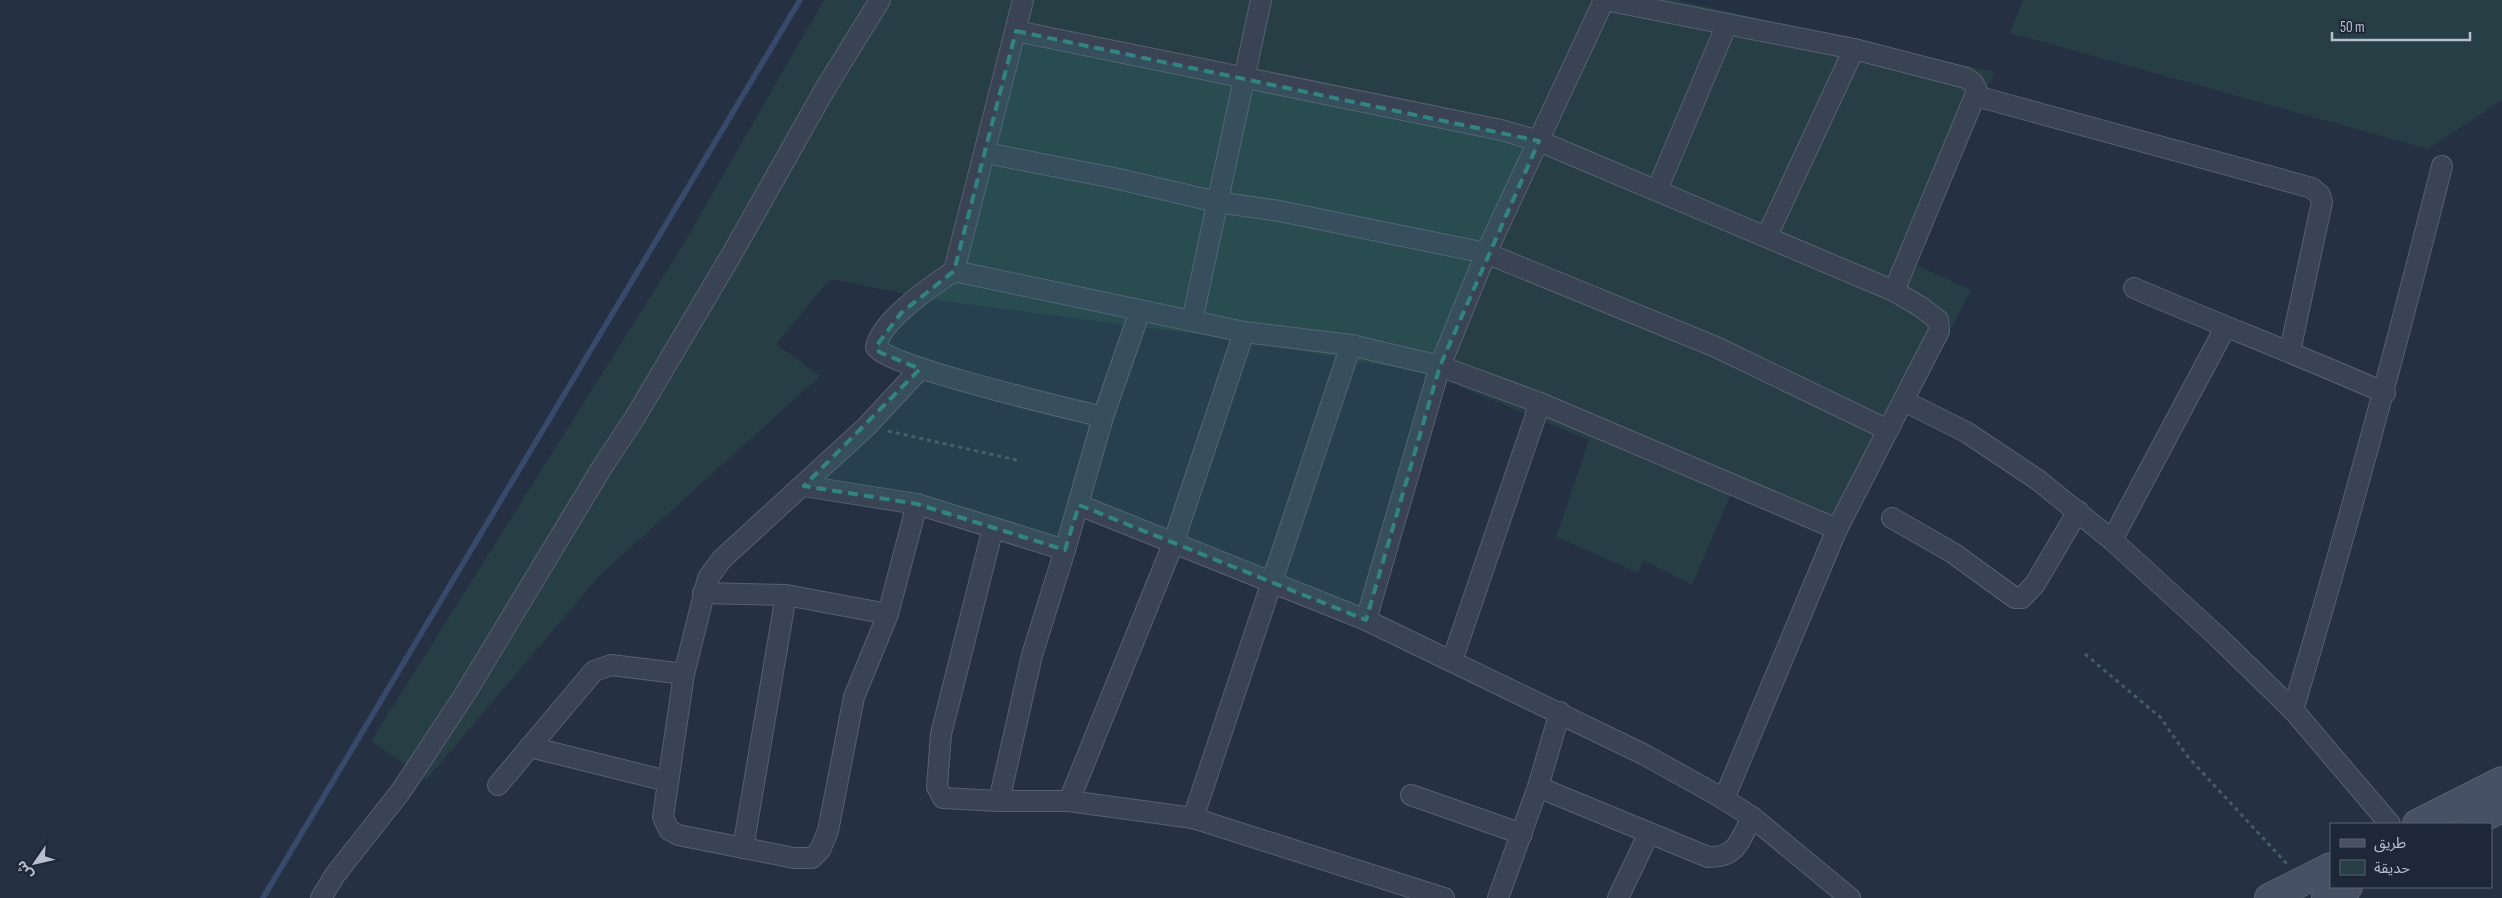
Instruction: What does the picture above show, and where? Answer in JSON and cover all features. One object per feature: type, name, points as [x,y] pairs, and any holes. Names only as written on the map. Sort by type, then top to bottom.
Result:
[{"type":"street","points":[[321,898],[335,875],[401,791],[465,694],[601,469],[634,419],[729,259],[825,89],[880,0]]},
{"type":"street","points":[[1023,0],[986,153],[954,271],[922,292],[880,335],[876,345],[879,352],[920,369],[1103,417]]},
{"type":"street","points":[[1192,321],[1261,0]]},
{"type":"street","points":[[1366,620],[1440,366],[1486,253],[1604,0],[1854,49],[1966,78],[1976,88],[1976,96],[1894,291]]},
{"type":"street","points":[[1657,190],[1727,24]]},
{"type":"street","points":[[1016,31],[1245,76],[1502,130],[1539,141],[1768,236],[1894,291],[1938,320],[1940,326],[1904,401],[1837,529],[1724,799]]},
{"type":"street","points":[[1768,236],[1854,49]]},
{"type":"street","points":[[1976,96],[2312,188],[2320,195],[2322,202],[2290,351]]},
{"type":"street","points":[[986,153],[1114,178],[1217,202],[1279,212],[1486,253],[1716,348],[1888,430]]},
{"type":"street","points":[[2293,710],[2344,539],[2384,393],[2442,166]]},
{"type":"street","points":[[954,271],[1244,332],[1352,345],[1440,366],[1540,403],[1837,529]]},
{"type":"street","points":[[2134,288],[2225,328],[2290,351],[2384,393]]},
{"type":"street","points":[[999,801],[1032,654],[1079,505],[1103,417],[1140,311]]},
{"type":"street","points":[[2112,540],[2225,328]]},
{"type":"street","points":[[1069,801],[1173,544],[1244,332]]},
{"type":"street","points":[[1193,818],[1352,345]]},
{"type":"street","points":[[917,504],[888,614],[854,697],[828,831],[820,850],[812,858],[794,858],[678,835],[669,830],[664,817],[667,781],[684,674],[708,578],[722,559],[804,486],[867,426],[920,369]]},
{"type":"street","points":[[1904,401],[1966,432],[2038,480],[2112,540],[2218,636],[2293,710],[2389,823]]},
{"type":"street","points":[[1452,661],[1540,403]]},
{"type":"street","points":[[804,486],[917,504],[1065,550]]},
{"type":"street","points":[[1079,505],[1173,544],[1274,581],[1366,620],[1560,712],[1645,755],[1724,799],[1752,817],[1850,898]]},
{"type":"street","points":[[1892,518],[1953,553],[2015,598],[2022,598],[2035,584],[2078,511]]},
{"type":"street","points":[[993,528],[941,734],[937,786],[939,794],[947,800],[1069,801],[1193,818],[1444,898]]},
{"type":"street","points":[[703,593],[786,595],[888,614]]},
{"type":"street","points":[[743,848],[786,595]]},
{"type":"street","points":[[498,785],[590,675],[602,666],[610,665],[684,674]]},
{"type":"street","points":[[1498,898],[1538,788],[1560,712]]},
{"type":"street","points":[[530,747],[667,781]]},
{"type":"street","points":[[2419,823],[2502,781]]},
{"type":"street","points":[[1538,788],[1708,857],[1721,858],[1734,850],[1752,817]]},
{"type":"street","points":[[1411,795],[1522,834]]},
{"type":"street","points":[[2472,823],[2502,808]]},
{"type":"street","points":[[1618,898],[1649,833]]},
{"type":"street","points":[[2269,898],[2330,868]]},
{"type":"street","points":[[2326,898],[2346,888]]},
{"type":"path","points":[[867,426],[1022,461]]},
{"type":"path","points":[[2085,654],[2160,717],[2188,757],[2303,881]]},
{"type":"highlighted area","points":[[1016,31],[1539,141],[1440,366],[1366,620],[1079,505],[1065,550],[917,504],[804,486],[920,369],[879,352],[877,345],[901,313],[954,271]]},
{"type":"green space","points":[[824,0],[1677,0],[1994,72],[1912,263],[1971,290],[1840,542],[1731,494],[1692,585],[1643,560],[1639,573],[1556,537],[1589,440],[1426,373],[1227,338],[936,300],[830,279],[776,344],[820,376],[599,576],[427,779],[371,741],[681,248]]},
{"type":"green space","points":[[2023,0],[2502,0],[2502,100],[2428,149],[2010,33]]},
{"type":"waterway","points":[[263,898],[800,0]]}]
